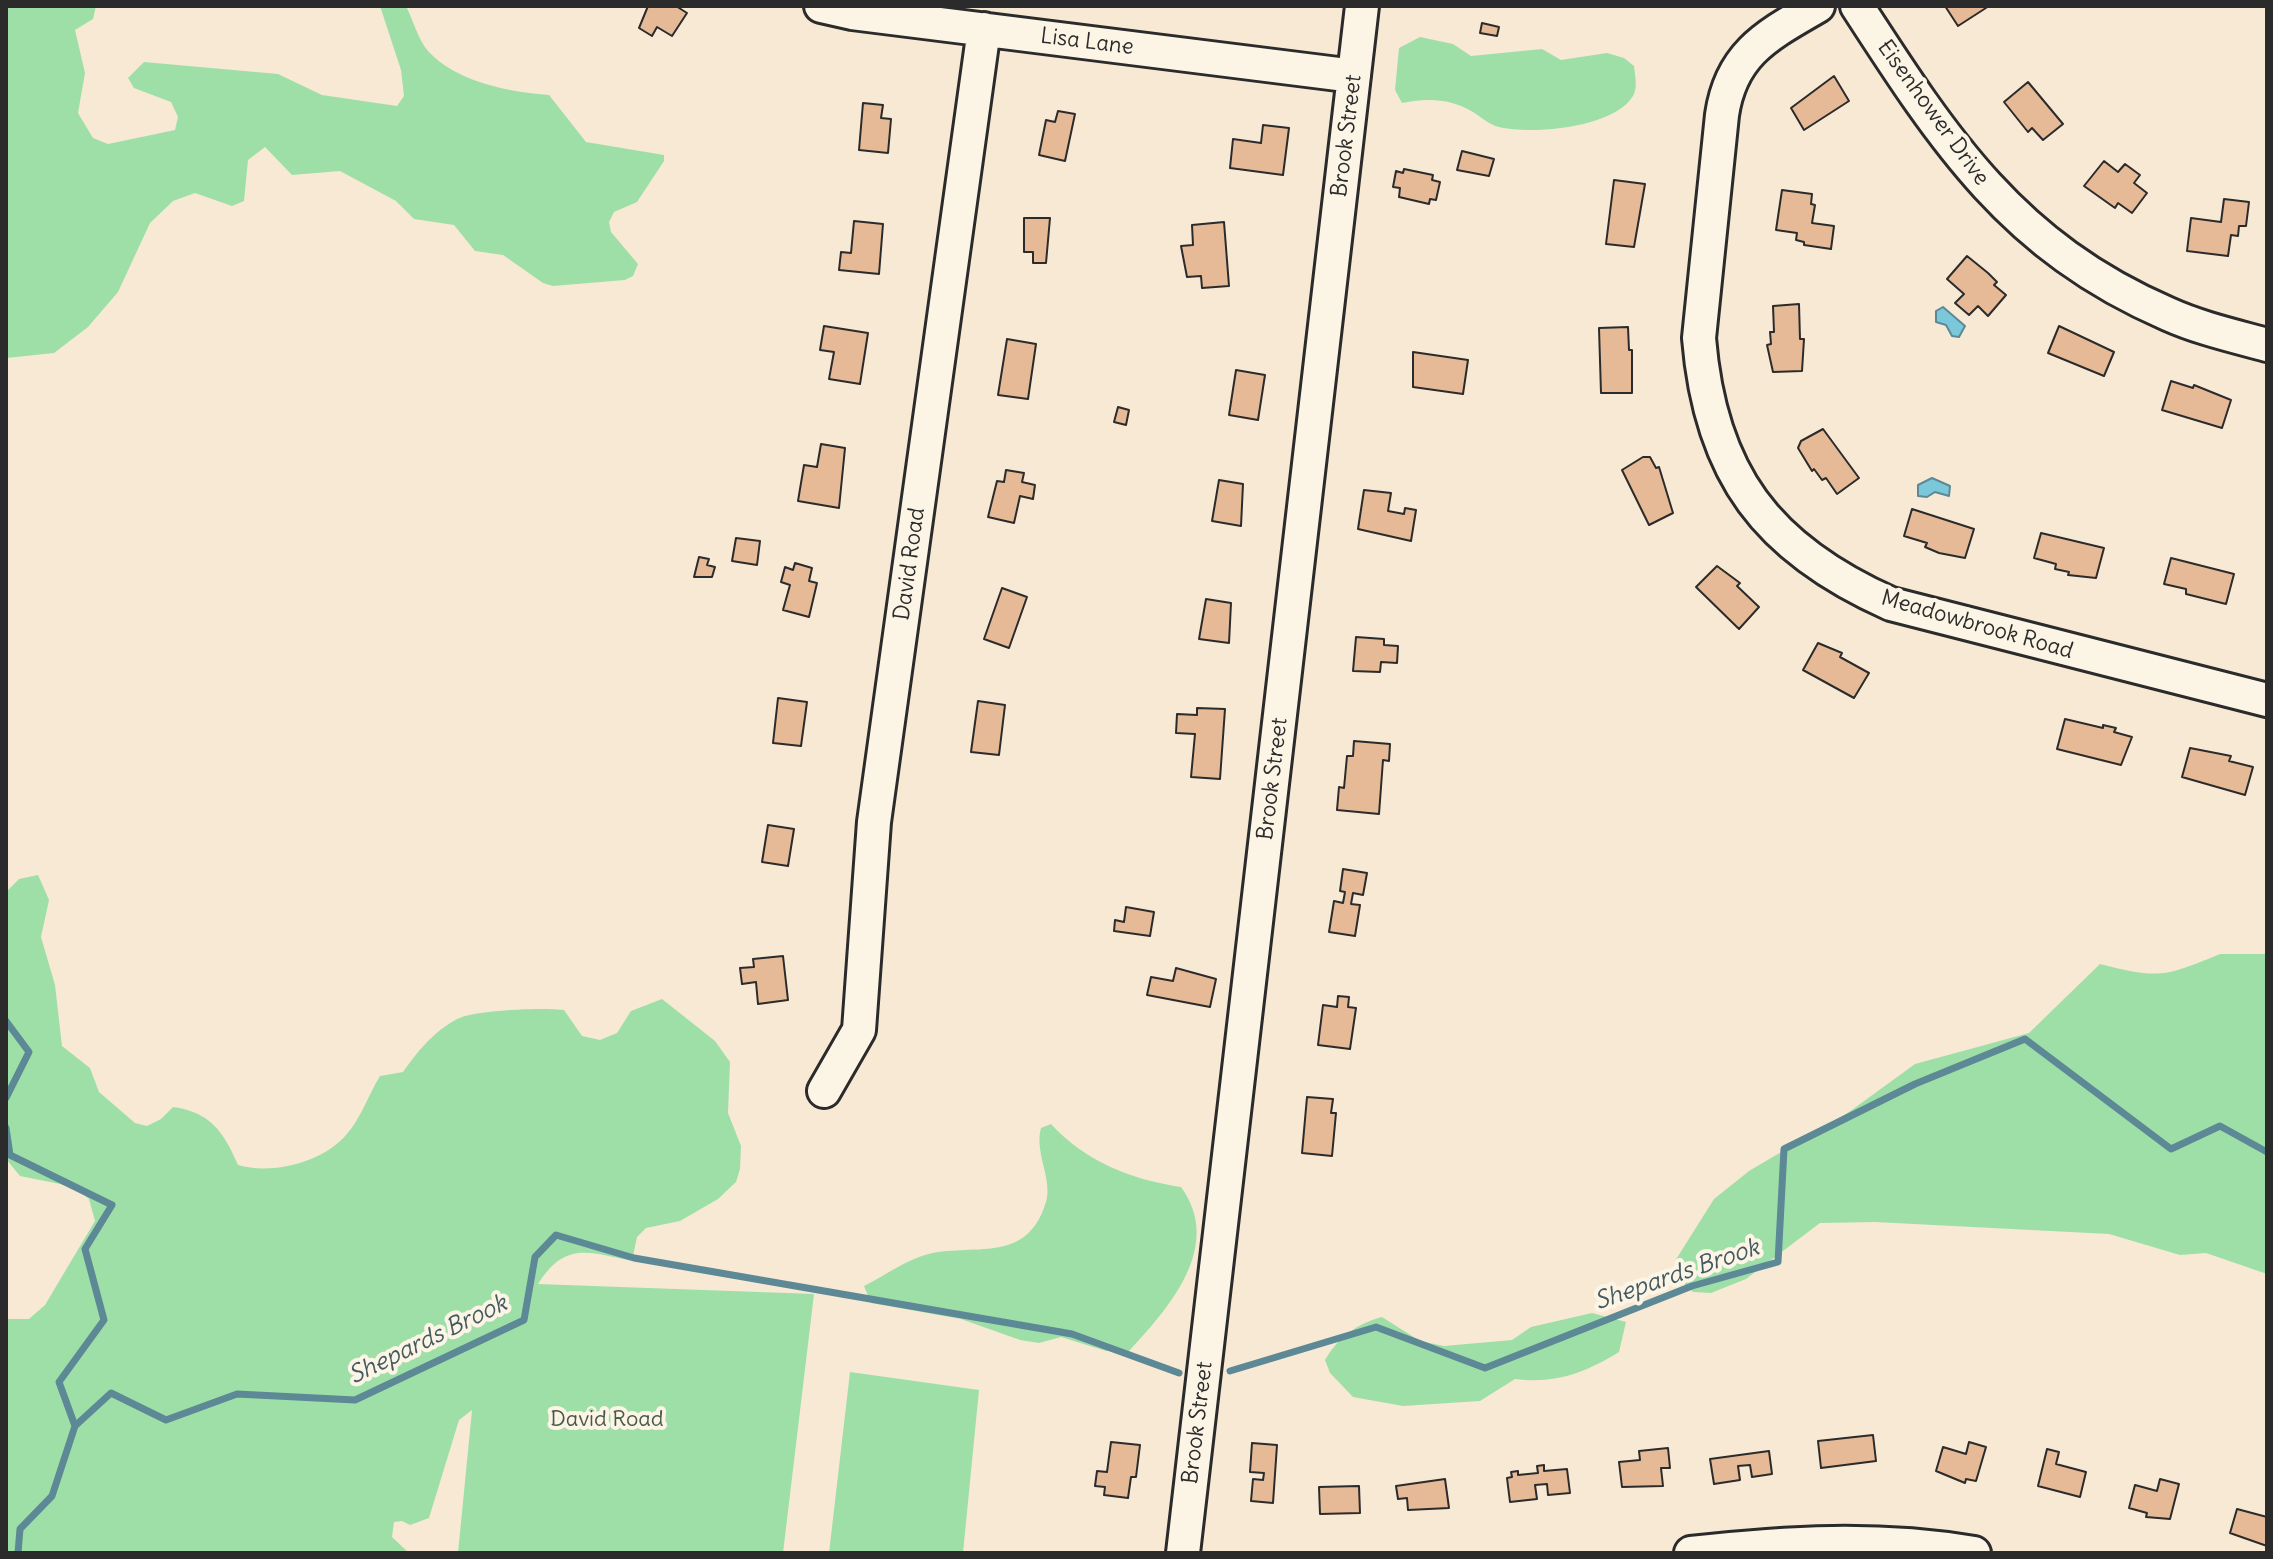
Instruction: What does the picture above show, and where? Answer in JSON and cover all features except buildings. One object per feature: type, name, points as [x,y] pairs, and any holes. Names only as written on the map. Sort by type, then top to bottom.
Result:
[{"type":"street","name":"Lisa Lane","points":[[821,6],[852,13],[1354,76]]},
{"type":"street","name":"Brook Street","points":[[1183,1553],[1362,6]]},
{"type":"street","name":"Meadowbrook Road","points":[[1818,6],[1764,39],[1738,65],[1724,97],[1700,305],[1702,375],[1713,423],[1729,462],[1753,505],[1778,534],[1856,589],[1891,604],[2267,700]]},
{"type":"street","name":"Eisenhower Drive","points":[[1857,6],[1971,172],[2029,230],[2061,255],[2128,295],[2171,315],[2267,345]]},
{"type":"street","name":"David Road","points":[[824,1091],[859,1030],[874,822],[984,29]]},
{"type":"street","points":[[1691,1553],[1776,1543],[1974,1553]]},
{"type":"green space","points":[[6,6],[96,6],[93,19],[75,30],[85,73],[78,113],[93,138],[108,144],[175,130],[178,117],[171,102],[134,88],[128,78],[144,62],[278,74],[322,95],[397,106],[404,96],[401,70],[380,6],[406,6],[424,46],[453,71],[484,84],[549,95],[586,142],[664,155],[664,161],[637,202],[614,212],[609,222],[611,232],[638,264],[633,276],[625,280],[553,286],[543,283],[503,255],[475,251],[454,225],[414,219],[396,201],[340,171],[292,175],[265,147],[248,160],[244,201],[232,206],[195,193],[173,201],[150,223],[118,292],[88,327],[54,353],[6,358]]},
{"type":"green space","points":[[1420,37],[1453,44],[1471,56],[1542,49],[1561,60],[1607,53],[1624,58],[1634,66],[1635,93],[1623,107],[1591,122],[1531,130],[1496,126],[1464,107],[1447,102],[1420,100],[1402,103],[1395,90],[1399,48]]},
{"type":"green space","points":[[38,875],[49,900],[41,937],[55,985],[62,1046],[90,1068],[99,1092],[135,1123],[147,1126],[161,1119],[173,1107],[197,1114],[221,1133],[238,1165],[280,1167],[324,1153],[351,1129],[380,1076],[403,1072],[433,1036],[465,1016],[509,1010],[564,1010],[582,1036],[600,1040],[617,1033],[631,1011],[662,999],[715,1041],[730,1062],[728,1113],[741,1146],[736,1182],[718,1199],[680,1221],[646,1228],[637,1237],[632,1261],[590,1253],[568,1255],[548,1270],[538,1284],[814,1294],[783,1553],[458,1553],[472,1410],[459,1420],[429,1518],[410,1525],[402,1521],[394,1522],[392,1537],[409,1553],[6,1553],[6,1319],[29,1319],[45,1305],[95,1221],[89,1199],[75,1187],[20,1176],[6,1159],[6,892],[19,879]]},
{"type":"green space","points":[[2220,954],[2267,954],[2267,1274],[2206,1253],[2180,1255],[2109,1234],[1875,1222],[1820,1223],[1746,1279],[1711,1293],[1693,1292],[1681,1281],[1675,1261],[1714,1199],[1749,1171],[1849,1112],[1915,1064],[2029,1033],[2100,964],[2136,972],[2161,973]]},
{"type":"green space","points":[[1051,1124],[1079,1149],[1110,1167],[1181,1187],[1193,1209],[1197,1231],[1194,1253],[1186,1275],[1160,1316],[1129,1351],[1106,1351],[1061,1337],[1039,1343],[1020,1340],[961,1319],[871,1303],[864,1286],[912,1260],[937,1252],[1009,1245],[1024,1237],[1036,1223],[1046,1202],[1048,1193],[1039,1137],[1041,1128]]},
{"type":"green space","points":[[1592,1313],[1626,1322],[1619,1352],[1569,1375],[1543,1380],[1515,1379],[1480,1401],[1403,1406],[1353,1397],[1330,1373],[1325,1360],[1349,1332],[1382,1317],[1420,1341],[1444,1346],[1512,1340],[1531,1327]]},
{"type":"green space","points":[[850,1372],[979,1390],[963,1553],[829,1553]]},
{"type":"water","points":[[1943,307],[1965,326],[1959,337],[1952,336],[1946,325],[1936,322],[1936,311]]},
{"type":"water","points":[[1932,478],[1950,486],[1949,496],[1935,492],[1927,497],[1918,496],[1918,485]]},
{"type":"waterway","points":[[6,1021],[29,1052],[6,1098]]},
{"type":"waterway","name":"Shepards Brook","points":[[1230,1371],[1376,1327],[1485,1368],[1692,1286],[1778,1262],[1784,1149],[1915,1084],[2025,1039],[2171,1149],[2220,1126],[2267,1152]]},
{"type":"waterway","points":[[6,1128],[10,1155],[112,1205],[85,1249],[104,1320],[59,1382],[75,1426]]},
{"type":"waterway","name":"Shepards Brook","points":[[18,1553],[20,1529],[52,1496],[75,1426],[111,1393],[166,1420],[237,1394],[355,1400],[524,1320],[535,1257],[556,1235],[634,1258],[1072,1334],[1179,1373]]}]
